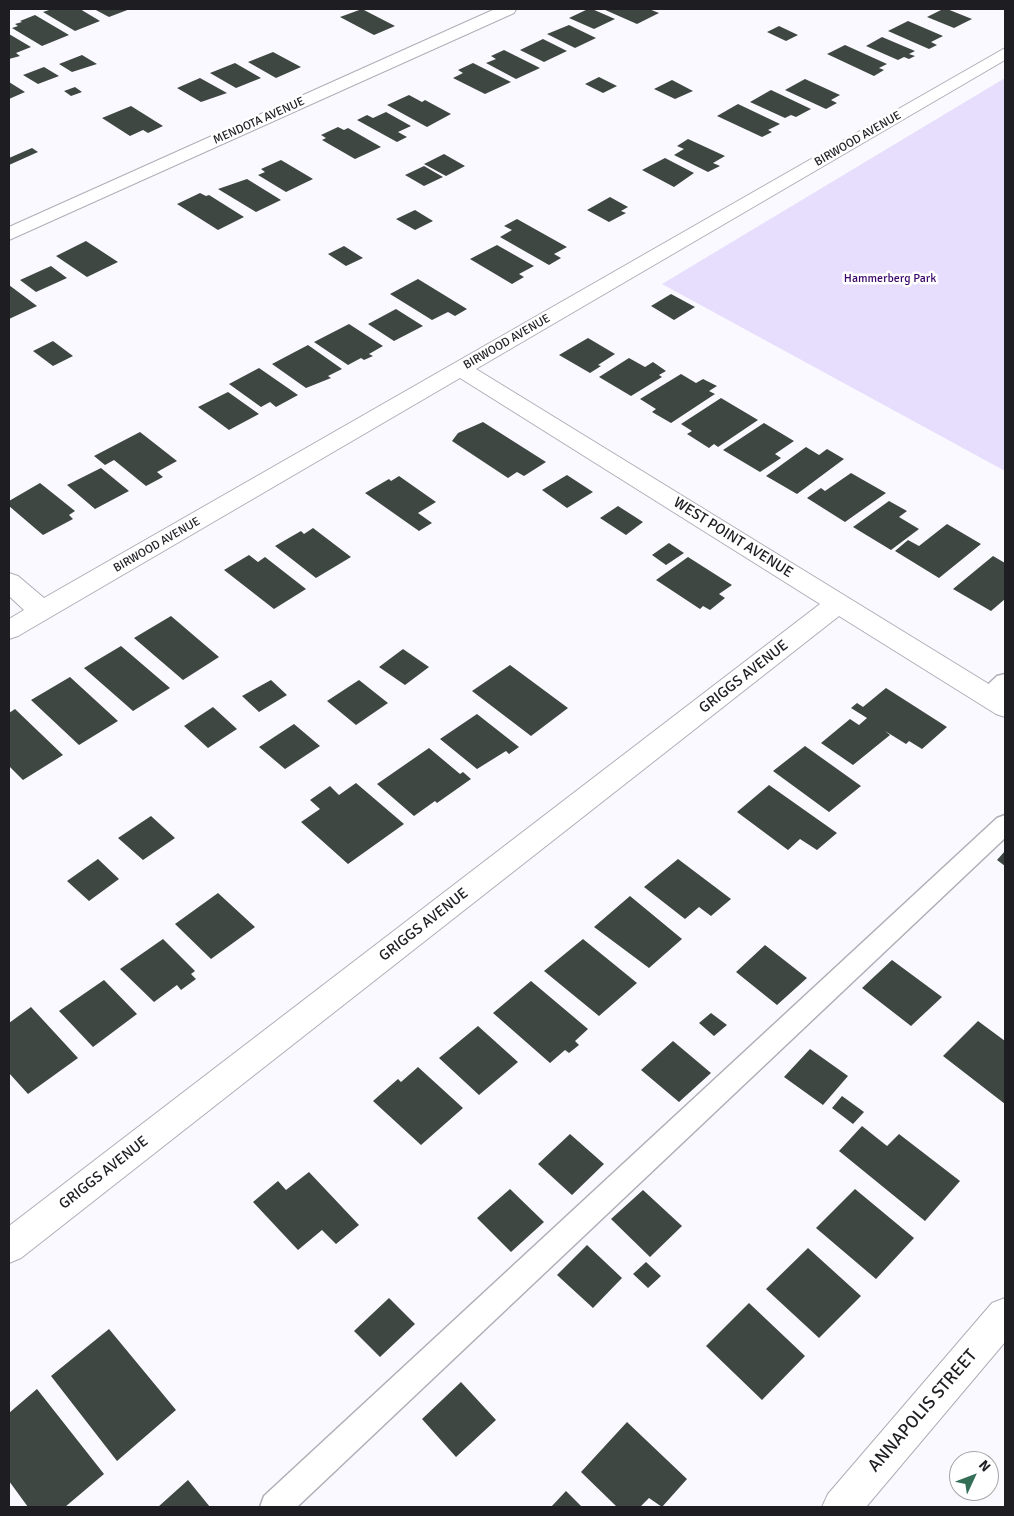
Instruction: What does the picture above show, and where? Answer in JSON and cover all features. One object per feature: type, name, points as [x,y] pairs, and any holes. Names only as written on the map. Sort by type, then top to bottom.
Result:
[{"type":"street","name":"MENDOTA AVENUE","points":[[9,234],[508,9]]},
{"type":"street","name":"BIRWOOD AVENUE","points":[[9,630],[1005,53]]},
{"type":"street","name":"WEST POINT AVENUE","points":[[461,369],[839,603],[1000,695]]},
{"type":"street","points":[[9,582],[42,611]]},
{"type":"street","name":"GRIGGS AVENUE","points":[[9,1247],[839,603]]},
{"type":"street","name":"ANNAPOLIS STREET","points":[[840,1507],[1001,1326]]},
{"type":"lane","points":[[275,1507],[1005,824]]},
{"type":"green space","name":"Hammerberg Park","points":[[1005,78],[1005,471],[662,284]]},
{"type":"building","points":[[52,9],[80,9],[100,21],[75,31],[43,12]]},
{"type":"building","points":[[94,9],[130,9],[109,17]]},
{"type":"building","points":[[362,9],[395,26],[374,35],[340,17]]},
{"type":"building","points":[[588,9],[615,19],[594,29],[569,18]]},
{"type":"building","points":[[603,9],[649,9],[659,13],[637,24]]},
{"type":"building","points":[[943,9],[972,19],[954,28],[927,17]]},
{"type":"building","points":[[35,15],[69,35],[42,46],[12,28],[18,26],[15,24],[22,22],[20,21]]},
{"type":"building","points":[[908,21],[943,36],[931,42],[937,45],[929,49],[888,31]]},
{"type":"building","points":[[569,25],[596,38],[575,48],[547,34]]},
{"type":"building","points":[[779,26],[798,35],[786,41],[767,32]]},
{"type":"building","points":[[9,34],[31,47],[16,53],[20,56],[9,59]]},
{"type":"building","points":[[882,37],[915,51],[909,54],[915,56],[909,59],[904,57],[898,60],[866,46]]},
{"type":"building","points":[[543,39],[567,51],[544,62],[520,50]]},
{"type":"building","points":[[845,45],[887,64],[879,68],[884,70],[874,76],[827,54]]},
{"type":"building","points":[[504,50],[540,68],[516,79],[486,63],[496,59],[491,56]]},
{"type":"building","points":[[273,52],[301,67],[276,78],[248,62]]},
{"type":"building","points":[[82,55],[97,64],[72,72],[59,64]]},
{"type":"building","points":[[235,63],[261,78],[236,88],[210,73]]},
{"type":"building","points":[[473,63],[511,82],[485,94],[453,78],[463,73],[458,70]]},
{"type":"building","points":[[44,67],[59,76],[38,84],[23,75]]},
{"type":"building","points":[[599,77],[617,86],[603,93],[585,84]]},
{"type":"building","points":[[200,78],[227,93],[201,102],[177,88]]},
{"type":"building","points":[[805,79],[840,95],[831,100],[837,103],[826,109],[785,90]]},
{"type":"building","points":[[672,80],[693,91],[675,99],[654,89]]},
{"type":"building","points":[[9,82],[25,92],[9,99]]},
{"type":"building","points":[[75,87],[82,92],[71,96],[64,91]]},
{"type":"building","points":[[771,90],[811,109],[796,117],[791,115],[785,118],[750,102]]},
{"type":"building","points":[[409,95],[422,102],[425,100],[451,114],[427,127],[387,105]]},
{"type":"building","points":[[738,104],[780,124],[768,130],[772,132],[762,137],[717,116]]},
{"type":"building","points":[[131,106],[163,126],[148,133],[143,130],[130,136],[102,118]]},
{"type":"building","points":[[386,112],[411,126],[398,132],[407,137],[397,142],[357,120],[367,115],[373,118]]},
{"type":"building","points":[[338,127],[344,130],[348,128],[381,147],[355,159],[322,140],[326,138],[321,135]]},
{"type":"building","points":[[688,139],[725,156],[713,163],[720,166],[708,172],[674,155],[684,149],[677,146]]},
{"type":"building","points":[[32,148],[38,152],[9,165],[9,158]]},
{"type":"building","points":[[444,154],[465,166],[446,176],[424,164]]},
{"type":"building","points":[[665,158],[694,173],[674,187],[642,170]]},
{"type":"building","points":[[281,160],[313,179],[286,192],[258,175],[265,172],[261,169]]},
{"type":"building","points":[[424,166],[443,177],[424,186],[405,175]]},
{"type":"building","points":[[247,179],[281,200],[256,212],[218,189]]},
{"type":"building","points":[[200,193],[206,196],[209,195],[244,217],[218,230],[177,204]]},
{"type":"building","points":[[610,197],[628,207],[621,211],[626,213],[609,222],[587,210]]},
{"type":"building","points":[[415,210],[433,221],[415,230],[396,219]]},
{"type":"building","points":[[517,219],[567,247],[554,254],[561,258],[549,265],[500,237],[512,230],[504,226]]},
{"type":"building","points":[[86,241],[118,262],[87,277],[56,256]]},
{"type":"building","points":[[497,245],[534,266],[519,274],[524,277],[512,284],[470,259]]},
{"type":"building","points":[[344,246],[363,258],[346,266],[328,254]]},
{"type":"building","points":[[51,266],[67,278],[36,292],[20,280]]},
{"type":"building","points":[[418,279],[467,309],[455,316],[448,312],[432,320],[390,294]]},
{"type":"building","points":[[9,285],[37,306],[9,319]]},
{"type":"building","points":[[671,294],[695,307],[674,320],[651,306]]},
{"type":"building","points":[[396,309],[423,326],[394,341],[368,324]]},
{"type":"building","points":[[349,324],[383,346],[369,354],[373,356],[364,360],[361,358],[348,365],[314,342]]},
{"type":"building","points":[[588,338],[615,354],[598,365],[601,366],[590,373],[559,355]]},
{"type":"building","points":[[53,341],[73,356],[53,366],[33,351]]},
{"type":"building","points":[[308,345],[342,369],[328,376],[331,378],[306,388],[272,364]]},
{"type":"building","points":[[629,358],[645,367],[653,362],[666,371],[659,375],[662,377],[631,396],[599,377]]},
{"type":"building","points":[[259,368],[298,395],[276,407],[270,402],[261,407],[229,384]]},
{"type":"building","points":[[681,374],[696,383],[703,379],[717,386],[709,391],[715,394],[671,423],[652,412],[656,409],[640,399]]},
{"type":"building","points":[[228,392],[259,414],[229,430],[198,407]]},
{"type":"building","points":[[721,398],[758,420],[718,447],[714,444],[709,448],[687,434],[692,431],[681,424]]},
{"type":"building","points":[[483,422],[546,462],[524,476],[517,472],[508,478],[452,441],[458,433]]},
{"type":"building","points":[[764,423],[794,441],[775,454],[781,458],[760,472],[723,450]]},
{"type":"building","points":[[140,432],[177,461],[157,472],[163,477],[146,486],[114,460],[105,465],[94,456]]},
{"type":"building","points":[[806,447],[819,455],[827,449],[844,459],[797,494],[766,476]]},
{"type":"building","points":[[101,468],[129,491],[95,509],[67,485]]},
{"type":"building","points":[[851,473],[886,493],[845,522],[807,498],[821,488],[825,491]]},
{"type":"building","points":[[567,475],[593,492],[567,508],[542,490]]},
{"type":"building","points":[[399,476],[436,502],[418,513],[432,523],[419,531],[365,493],[389,479],[391,481]]},
{"type":"building","points":[[40,483],[75,511],[69,515],[73,519],[43,535],[9,506],[9,501]]},
{"type":"building","points":[[889,501],[907,511],[899,517],[919,529],[891,550],[853,527]]},
{"type":"building","points":[[618,506],[643,522],[626,535],[600,518]]},
{"type":"building","points":[[947,524],[981,544],[939,578],[895,551],[908,540],[919,546]]},
{"type":"building","points":[[313,528],[351,557],[316,578],[275,546],[301,531],[304,534]]},
{"type":"building","points":[[669,543],[684,553],[666,565],[652,555]]},
{"type":"building","points":[[249,555],[258,562],[265,557],[306,589],[274,609],[224,570]]},
{"type":"building","points":[[993,556],[1005,563],[1005,599],[991,611],[953,589]]},
{"type":"building","points":[[688,557],[732,585],[719,594],[725,598],[710,610],[703,606],[700,609],[656,580]]},
{"type":"building","points":[[171,616],[219,657],[183,680],[134,638]]},
{"type":"building","points":[[121,646],[170,688],[133,711],[84,668]]},
{"type":"building","points":[[403,649],[429,667],[405,685],[379,667]]},
{"type":"building","points":[[510,665],[568,708],[531,736],[472,691]]},
{"type":"building","points":[[70,677],[118,721],[79,745],[31,700]]},
{"type":"building","points":[[271,680],[287,695],[259,712],[242,696]]},
{"type":"building","points":[[359,680],[388,703],[356,725],[327,701]]},
{"type":"building","points":[[886,688],[947,727],[922,749],[909,741],[906,744],[885,731],[890,735],[853,765],[821,743],[850,719],[859,725],[867,718],[851,708],[857,703],[863,707]]},
{"type":"building","points":[[213,707],[237,729],[208,748],[184,726]]},
{"type":"building","points":[[15,709],[63,755],[23,780],[9,766],[9,713]]},
{"type":"building","points":[[477,714],[519,747],[509,754],[506,751],[477,769],[440,739]]},
{"type":"building","points":[[294,724],[320,746],[285,769],[259,747]]},
{"type":"building","points":[[805,746],[861,786],[829,812],[773,771]]},
{"type":"building","points":[[429,748],[460,774],[463,772],[471,779],[437,803],[435,801],[414,816],[377,784]]},
{"type":"building","points":[[356,783],[404,824],[348,864],[301,822],[320,809],[310,800],[330,786],[339,795]]},
{"type":"building","points":[[769,785],[837,833],[817,850],[800,839],[788,850],[737,812]]},
{"type":"building","points":[[151,816],[175,838],[143,860],[118,838]]},
{"type":"building","points":[[1005,851],[1005,866],[997,860]]},
{"type":"building","points":[[98,859],[119,879],[89,901],[67,881]]},
{"type":"building","points":[[678,859],[731,899],[711,916],[699,907],[685,919],[644,887]]},
{"type":"building","points":[[218,893],[255,927],[211,959],[175,924]]},
{"type":"building","points":[[630,896],[682,939],[649,968],[594,927]]},
{"type":"building","points":[[163,939],[195,971],[191,974],[196,979],[181,990],[177,985],[154,1002],[120,969]]},
{"type":"building","points":[[583,939],[637,983],[599,1016],[544,971]]},
{"type":"building","points":[[765,945],[807,978],[777,1005],[736,972]]},
{"type":"building","points":[[892,960],[942,997],[911,1026],[862,988]]},
{"type":"building","points":[[104,980],[137,1014],[93,1047],[59,1011]]},
{"type":"building","points":[[531,981],[588,1029],[575,1041],[579,1045],[569,1053],[565,1050],[550,1063],[493,1013]]},
{"type":"building","points":[[31,1007],[78,1058],[28,1094],[9,1073],[9,1023]]},
{"type":"building","points":[[711,1013],[727,1025],[714,1036],[699,1023]]},
{"type":"building","points":[[978,1021],[1005,1041],[1005,1104],[943,1056]]},
{"type":"building","points":[[478,1026],[518,1062],[479,1095],[439,1058]]},
{"type":"building","points":[[673,1041],[711,1073],[679,1102],[641,1070]]},
{"type":"building","points":[[810,1049],[848,1076],[823,1105],[784,1077]]},
{"type":"building","points":[[418,1067],[463,1108],[421,1145],[373,1101],[398,1079],[401,1082]]},
{"type":"building","points":[[842,1096],[864,1112],[853,1124],[832,1108]]},
{"type":"building","points":[[862,1126],[887,1146],[899,1134],[960,1181],[925,1221],[839,1151]]},
{"type":"building","points":[[570,1134],[604,1164],[572,1195],[538,1164]]},
{"type":"building","points":[[309,1172],[359,1225],[336,1244],[322,1230],[298,1250],[253,1202],[278,1181],[286,1190]]},
{"type":"building","points":[[510,1189],[544,1222],[511,1252],[477,1218]]},
{"type":"building","points":[[855,1189],[914,1238],[876,1279],[816,1228]]},
{"type":"building","points":[[643,1190],[682,1226],[650,1257],[611,1219]]},
{"type":"building","points":[[587,1245],[622,1278],[593,1308],[557,1275]]},
{"type":"building","points":[[808,1248],[861,1296],[819,1338],[766,1289]]},
{"type":"building","points":[[646,1262],[661,1276],[648,1288],[633,1274]]},
{"type":"building","points":[[389,1298],[415,1324],[380,1357],[354,1331]]},
{"type":"building","points":[[749,1303],[805,1356],[762,1400],[706,1346]]},
{"type":"building","points":[[109,1329],[176,1410],[117,1461],[51,1376]]},
{"type":"building","points":[[461,1382],[496,1420],[456,1457],[422,1419]]},
{"type":"building","points":[[37,1389],[104,1474],[65,1507],[28,1507],[9,1481],[9,1413]]},
{"type":"building","points":[[627,1422],[687,1479],[662,1507],[649,1498],[640,1507],[617,1507],[581,1472]]},
{"type":"building","points":[[188,1480],[210,1507],[158,1507]]},
{"type":"building","points":[[566,1491],[582,1507],[551,1507]]}]
